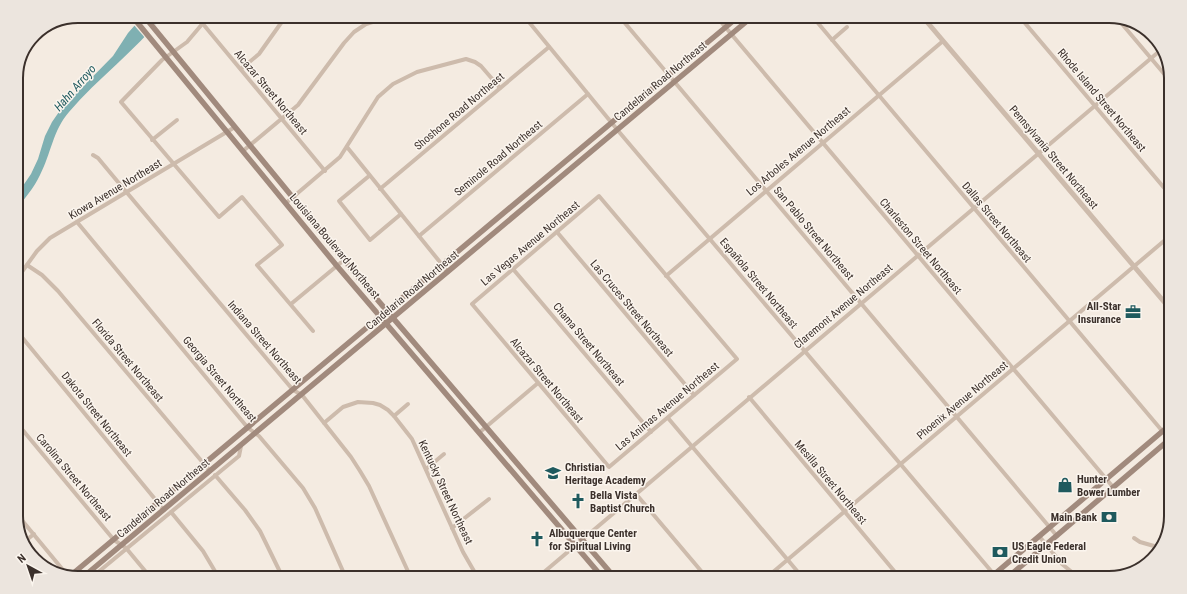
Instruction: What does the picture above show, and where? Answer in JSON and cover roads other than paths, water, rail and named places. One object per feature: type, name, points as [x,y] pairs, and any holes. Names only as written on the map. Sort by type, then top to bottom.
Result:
[{"type":"main road","name":"Louisiana Boulevard Northeast","points":[[138,23],[337,266],[598,571]]},
{"type":"main road","name":"Louisiana Boulevard Northeast","points":[[150,23],[387,312],[609,571]]},
{"type":"main road","name":"Candelaria Road Northeast","points":[[76,571],[387,312],[730,23]]},
{"type":"main road","name":"Candelaria Road Northeast","points":[[91,571],[124,547],[164,510],[213,473],[256,433],[745,23]]},
{"type":"main road","points":[[1000,571],[1106,478],[1163,431]]},
{"type":"main road","points":[[1015,571],[1164,444]]},
{"type":"street","points":[[241,69],[259,54],[281,23]]},
{"type":"street","points":[[243,151],[282,119],[304,98],[344,43],[354,32],[369,23]]},
{"type":"street","name":"Española Street Northeast","points":[[530,23],[988,571]]},
{"type":"street","name":"San Pablo Street Northeast","points":[[625,23],[1057,536]]},
{"type":"street","name":"Charleston Street Northeast","points":[[722,23],[1114,487]]},
{"type":"street","name":"Dallas Street Northeast","points":[[818,23],[1163,431]]},
{"type":"street","name":"Pennsylvania Street Northeast","points":[[928,23],[1164,302]]},
{"type":"street","name":"Rhode Island Street Northeast","points":[[1025,23],[1164,188]]},
{"type":"street","points":[[203,24],[187,42],[167,58],[162,60],[121,102],[219,217],[242,197],[282,246],[257,265],[313,331]]},
{"type":"street","name":"Alcazar Street Northeast","points":[[203,24],[325,171]]},
{"type":"street","points":[[1123,25],[1164,74]]},
{"type":"street","points":[[832,40],[847,28]]},
{"type":"street","name":"Los Arboles Avenue Northeast","points":[[666,276],[943,41]]},
{"type":"street","name":"Shoshone Road Northeast","points":[[380,189],[549,47]]},
{"type":"street","name":"Claremont Avenue Northeast","points":[[545,571],[1157,53]]},
{"type":"street","points":[[286,203],[340,157],[382,93],[392,84],[417,72],[466,59],[481,66],[500,88]]},
{"type":"street","name":"Seminole Road Northeast","points":[[418,236],[588,94]]},
{"type":"street","points":[[152,140],[177,120]]},
{"type":"street","name":"Kiowa Avenue Northeast","points":[[23,270],[40,246],[50,238],[235,126]]},
{"type":"street","points":[[347,147],[448,272]]},
{"type":"street","name":"Indiana Street Northeast","points":[[93,155],[98,158],[127,192],[293,390],[302,395],[351,457],[369,486],[408,571]]},
{"type":"street","points":[[369,176],[339,201],[370,240],[401,214]]},
{"type":"street","name":"Las Vegas Avenue Northeast","points":[[472,304],[599,196],[666,276]]},
{"type":"street","name":"Georgia Street Northeast","points":[[77,222],[248,428],[256,433],[303,488],[315,508],[343,571]]},
{"type":"street","name":"Las Cruces Street Northeast","points":[[557,232],[694,395]]},
{"type":"street","name":"Phoenix Avenue Northeast","points":[[774,571],[1164,241]]},
{"type":"street","points":[[291,304],[344,260]]},
{"type":"street","name":"Florida Street Northeast","points":[[27,265],[42,276],[58,291],[204,465],[213,473],[245,510],[269,547],[280,571]]},
{"type":"street","name":"Chama Street Northeast","points":[[513,269],[651,432]]},
{"type":"street","name":"Las Animas Avenue Northeast","points":[[608,467],[737,359],[666,276]]},
{"type":"street","name":"Alcazar Street Northeast","points":[[472,304],[608,467]]},
{"type":"street","name":"Dakota Street Northeast","points":[[23,339],[164,510]]},
{"type":"street","points":[[480,432],[538,383]]},
{"type":"street","name":"Mesilla Street Northeast","points":[[749,398],[894,571]]},
{"type":"street","name":"Kentucky Street Northeast","points":[[324,423],[343,407],[358,402],[380,405],[394,416],[412,439],[452,528],[474,571]]},
{"type":"street","points":[[394,416],[408,404]]},
{"type":"street","points":[[668,418],[797,571]]},
{"type":"street","name":"Carolina Street Northeast","points":[[23,430],[114,540],[124,547],[145,571]]},
{"type":"street","points":[[426,469],[444,454]]},
{"type":"street","points":[[98,571],[124,547],[171,512],[213,473]]},
{"type":"street","points":[[636,494],[701,571]]},
{"type":"street","points":[[452,528],[489,499]]},
{"type":"street","points":[[171,512],[203,551],[215,571]]},
{"type":"street","points":[[23,521],[63,569]]},
{"type":"street","points":[[28,539],[34,534]]},
{"type":"street","points":[[1039,536],[1062,564],[1070,571]]},
{"type":"street","points":[[1134,538],[1140,542],[1155,546]]},
{"type":"water","points":[[137,23],[157,23],[141,41],[69,112],[59,126],[38,180],[23,201],[23,186],[31,174],[38,159],[45,136],[52,122],[61,109],[113,56],[128,33]]},
{"type":"place","name":"All-Star Insurance","points":[[1133,312]]},
{"type":"place","name":"Christian Heritage Academy","points":[[553,473]]},
{"type":"place","name":"Hunter Bower Lumber","points":[[1065,485]]},
{"type":"place","name":"Bella Vista Baptist Church","points":[[578,501]]},
{"type":"place","name":"Main Bank","points":[[1109,517]]},
{"type":"place","name":"Albuquerque Center for Spiritual Living","points":[[537,539]]},
{"type":"place","name":"US Eagle Federal Credit Union","points":[[1000,552]]},
{"type":"water label","name":"Hahn Arroyo","points":[[75,88]]}]
